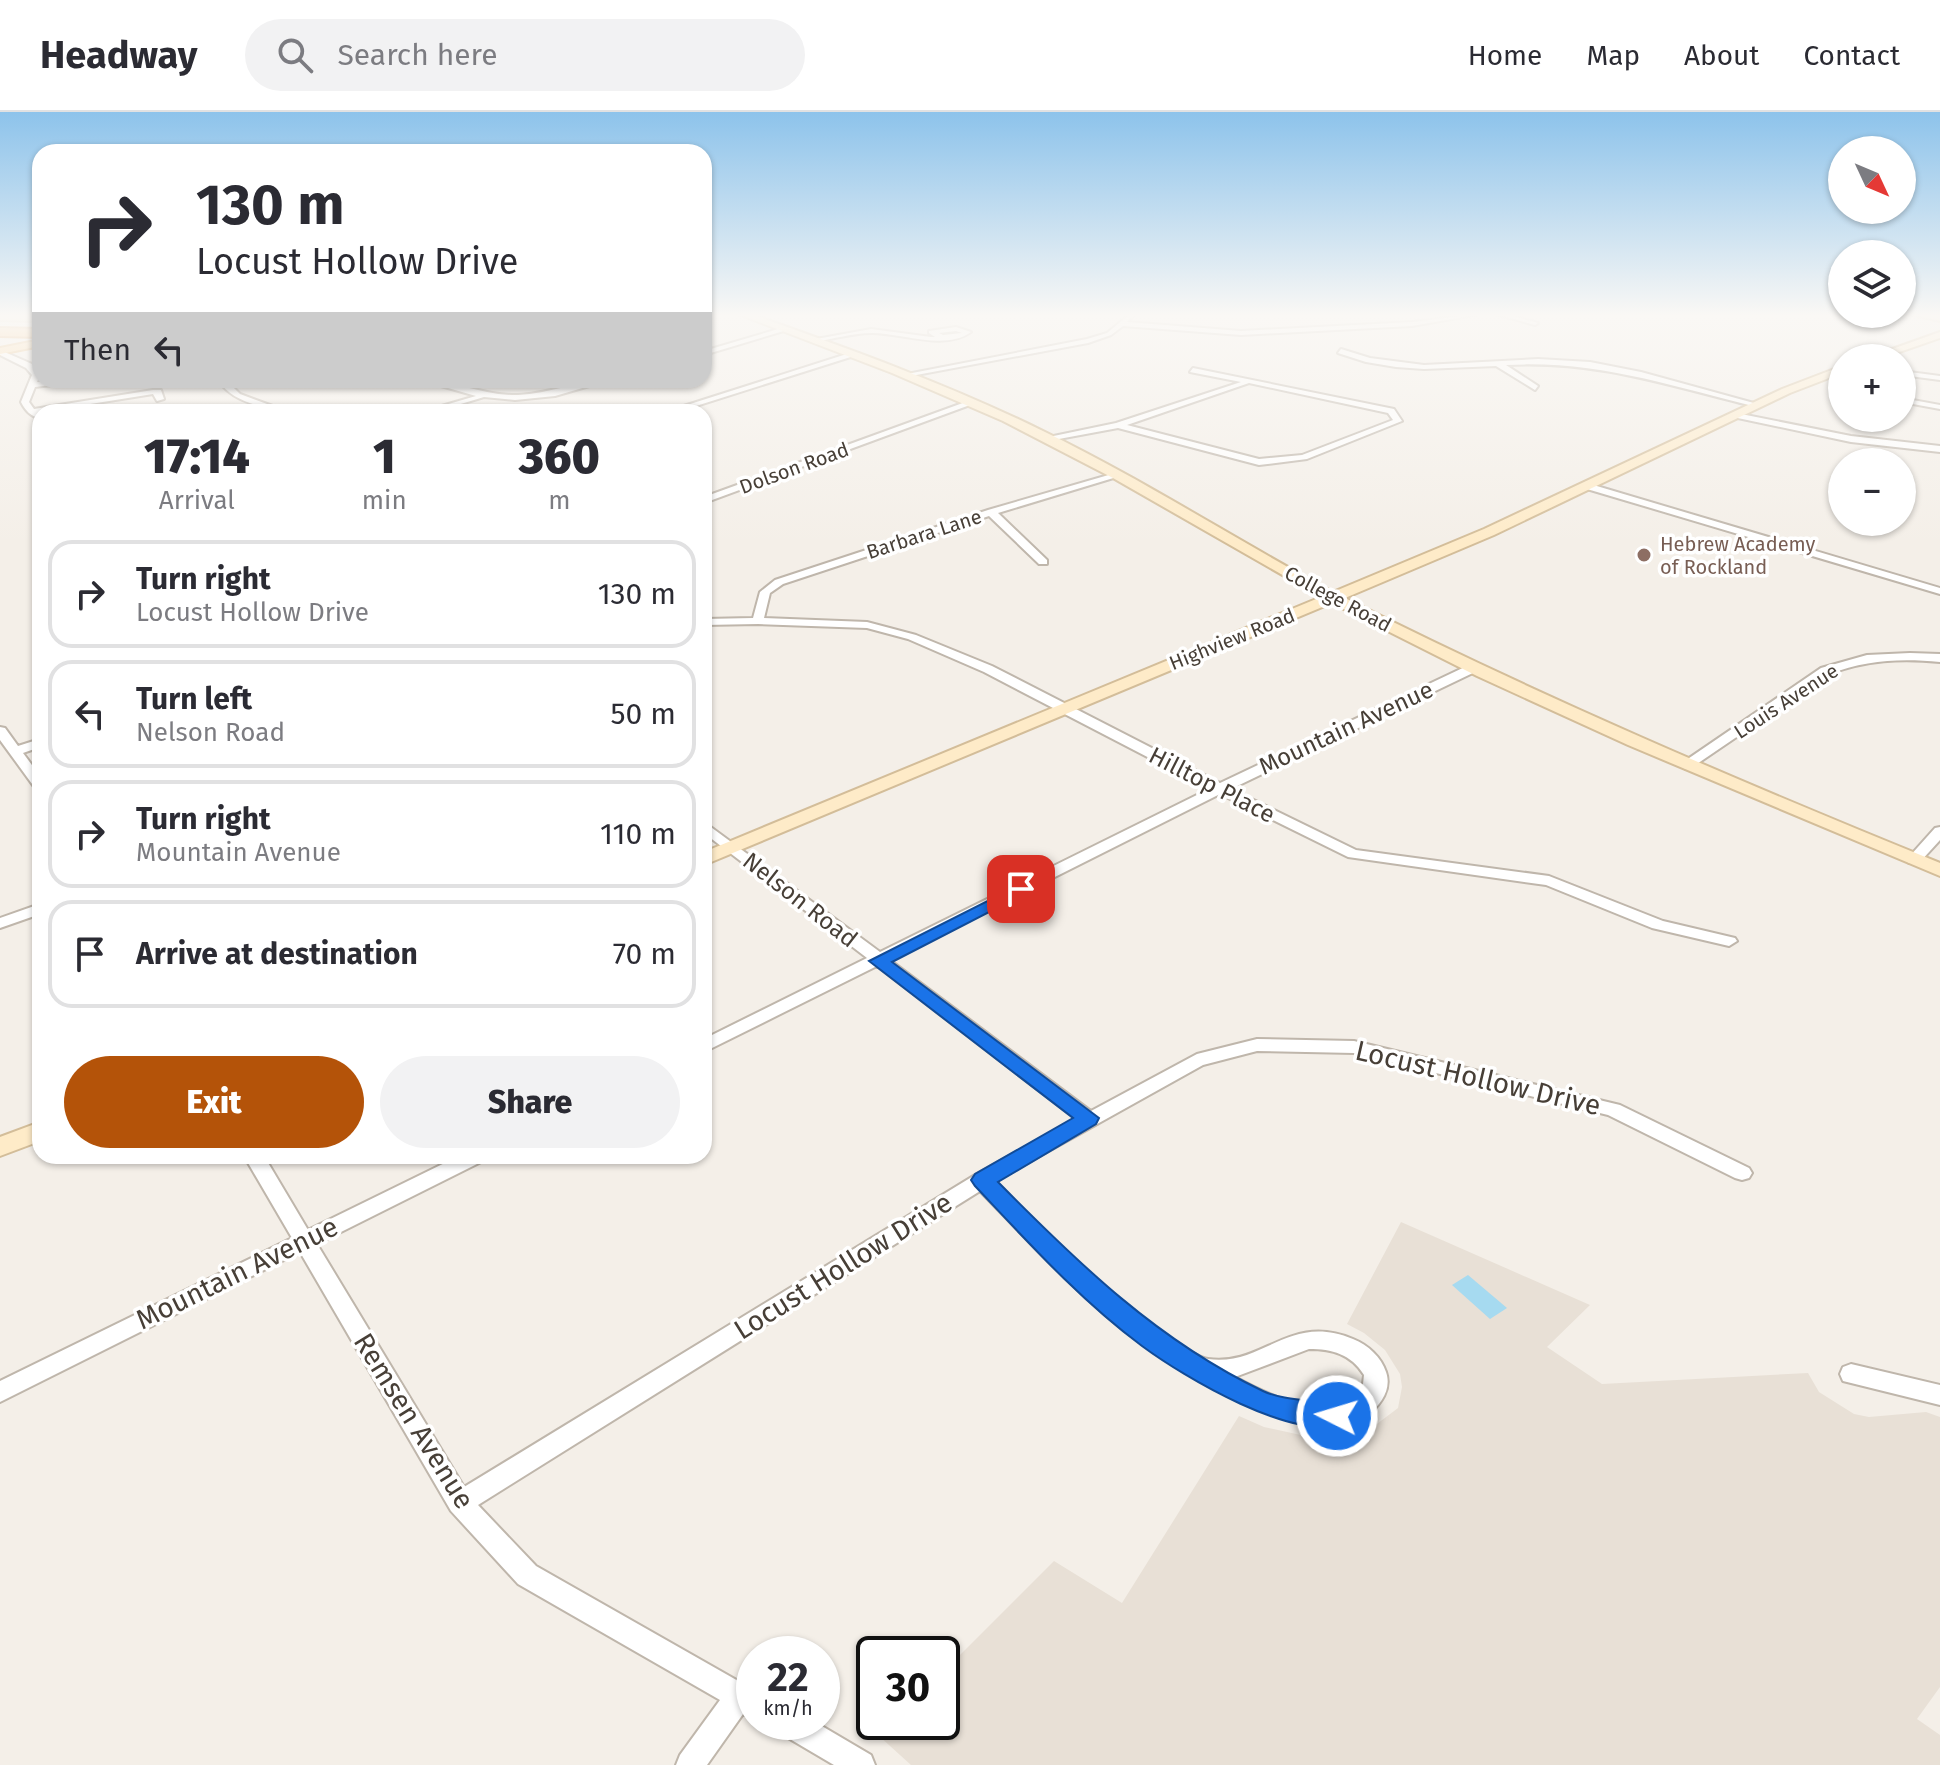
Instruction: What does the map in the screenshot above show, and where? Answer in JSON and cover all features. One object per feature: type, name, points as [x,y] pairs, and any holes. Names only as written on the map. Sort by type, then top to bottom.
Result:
[{"type":"street","points":[[30,391],[25,402],[32,410]]},
{"type":"street","points":[[232,391],[263,404]]},
{"type":"street","points":[[464,391],[515,400],[564,391]]},
{"type":"street","points":[[695,404],[736,391]]},
{"type":"street","name":"College Road","points":[[950,391],[1048,438],[1333,598],[1473,668],[1686,765],[1940,870]]},
{"type":"street","points":[[1048,438],[1118,425],[1221,391]]},
{"type":"street","points":[[1118,425],[1259,462],[1304,457],[1398,421],[1391,411],[1291,391]]},
{"type":"street","points":[[1698,391],[1757,405]]},
{"type":"street","name":"Highview Road","points":[[712,856],[1061,708],[1333,598],[1590,487],[1757,405],[1792,391]]},
{"type":"street","points":[[89,404],[153,392],[158,392],[160,399]]},
{"type":"street","points":[[454,404],[482,396]]},
{"type":"street","name":"Dolson Road","points":[[712,497],[974,402]]},
{"type":"street","points":[[1916,403],[1940,407]]},
{"type":"street","points":[[1736,415],[1851,439],[1940,449]]},
{"type":"street","name":"Barbara Lane","points":[[758,621],[765,592],[779,582],[991,512],[1115,476]]},
{"type":"street","points":[[1590,487],[1940,591]]},
{"type":"street","points":[[991,512],[1043,562]]},
{"type":"street","name":"Hilltop Place","points":[[712,622],[867,625],[912,637],[988,669],[1300,830],[1353,854],[1549,881],[1658,925],[1729,941]]},
{"type":"street","name":"Louis Avenue","points":[[1686,765],[1825,671],[1849,661],[1892,655],[1940,658]]},
{"type":"street","name":"Mountain Avenue","points":[[712,1042],[1221,788],[1473,668]]},
{"type":"street","points":[[0,731],[32,774]]},
{"type":"street","points":[[15,752],[32,746]]},
{"type":"street","points":[[1914,860],[1940,831]]},
{"type":"street","name":"Nelson Road","points":[[712,832],[1088,1118]]},
{"type":"street","points":[[0,923],[32,912]]},
{"type":"street","name":"Locust Hollow Drive","points":[[460,1503],[982,1180],[1088,1118],[1197,1060],[1257,1045],[1354,1047],[1613,1110],[1742,1173]]},
{"type":"street","points":[[0,1147],[32,1134]]},
{"type":"street","name":"Remsen Avenue","points":[[259,1164],[460,1503],[527,1575],[736,1696]]},
{"type":"street","name":"Mountain Avenue","points":[[0,1392],[459,1164]]},
{"type":"street","points":[[982,1180],[1065,1265],[1151,1339],[1197,1366],[1258,1401],[1307,1414],[1337,1416],[1356,1411],[1367,1404],[1374,1394],[1374,1372],[1365,1358],[1339,1342],[1321,1338],[1288,1344],[1229,1369],[1216,1371],[1197,1366]]},
{"type":"street","points":[[1851,1374],[1940,1395]]},
{"type":"street","points":[[690,1765],[736,1713]]},
{"type":"street","points":[[819,1740],[861,1765]]},
{"type":"shaded area","points":[[1401,1222],[1590,1305],[1547,1347],[1602,1384],[1808,1373],[1819,1392],[1854,1414],[1869,1417],[1926,1412],[1940,1417],[1940,1687],[1917,1719],[1940,1735],[1940,1765],[911,1765],[883,1740],[960,1740],[960,1655],[1054,1561],[1122,1603],[1239,1416],[1264,1427],[1319,1439],[1365,1433],[1398,1408],[1402,1387],[1400,1374],[1385,1350],[1347,1324]]},
{"type":"water","points":[[1468,1275],[1507,1308],[1490,1319],[1452,1285]]},
{"type":"place","name":"Hebrew Academy of Rockland","points":[[1644,555]]},
{"type":"route","points":[[1021,889],[879,961],[1088,1118],[982,1180],[1065,1265],[1151,1339],[1258,1401],[1296,1412],[1337,1416]]}]
